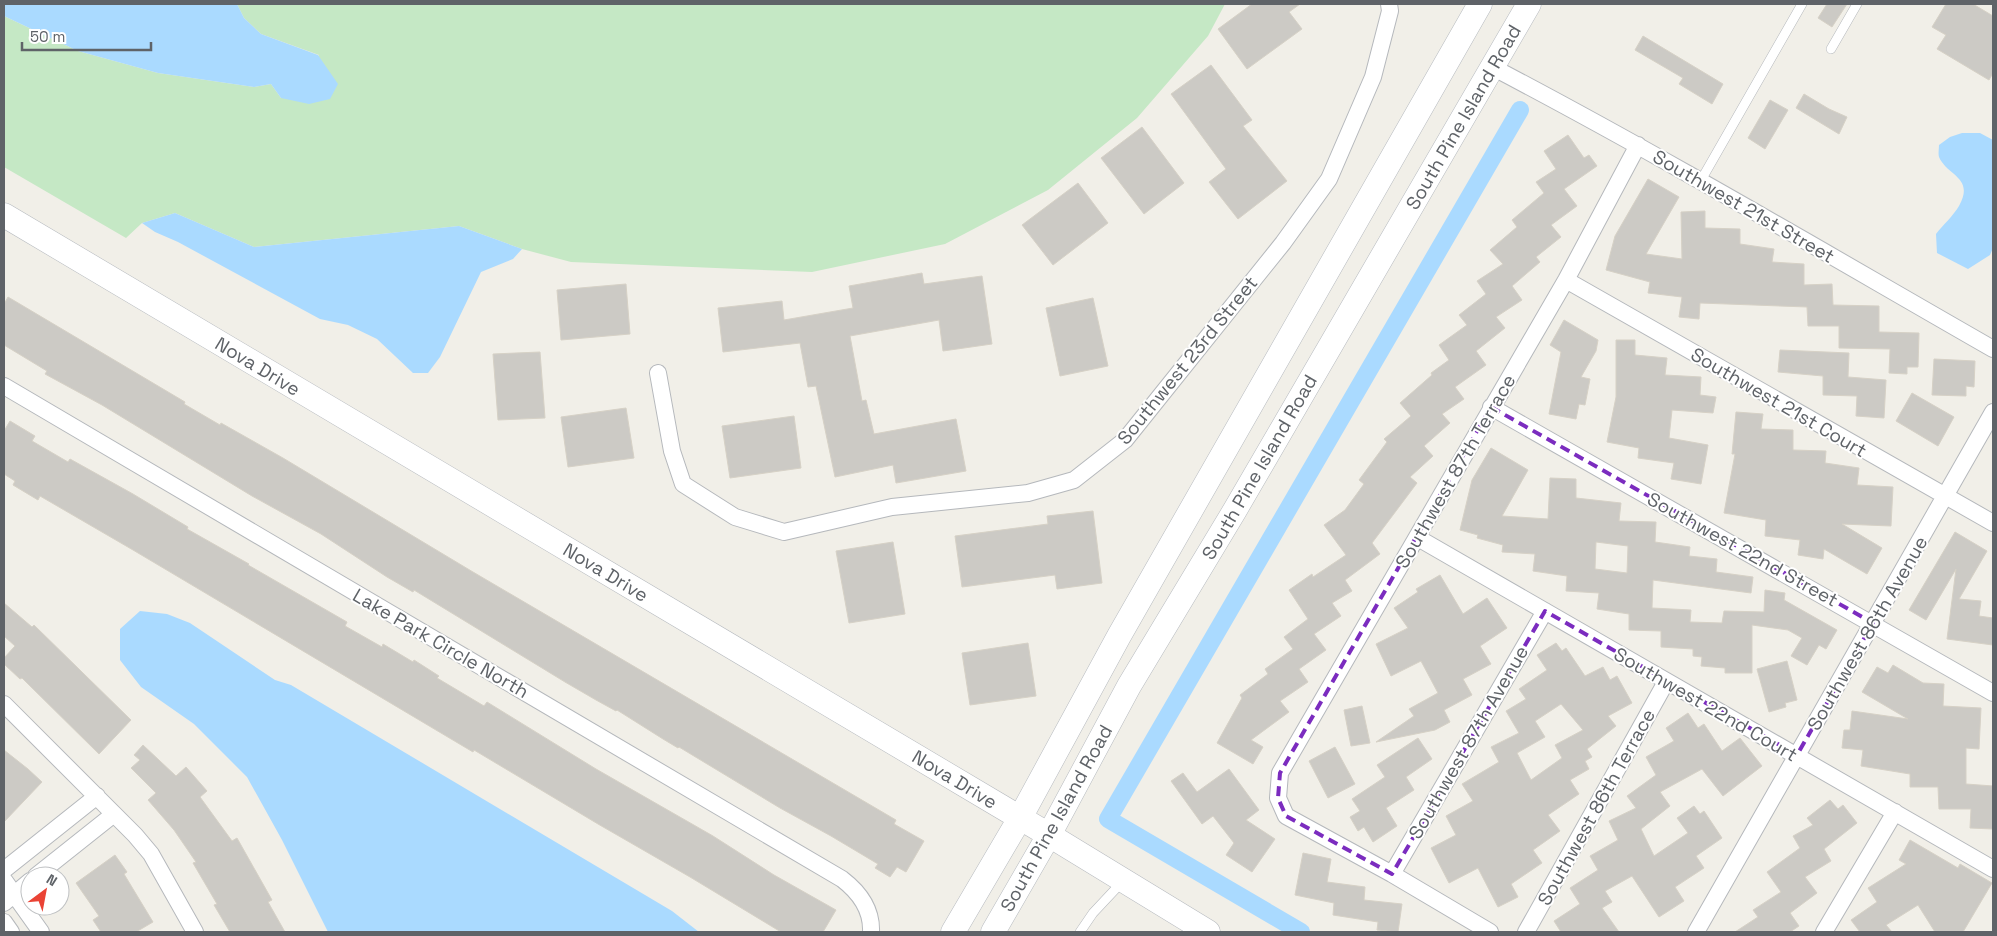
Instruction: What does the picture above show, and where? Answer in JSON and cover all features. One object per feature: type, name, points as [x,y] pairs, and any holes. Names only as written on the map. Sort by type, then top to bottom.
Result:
[{"type":"main road","name":"South Pine Island Road","points":[[953,932],[1020,818],[1119,636],[1480,4]]},
{"type":"main road","name":"South Pine Island Road","points":[[993,932],[1049,834],[1129,686],[1236,510],[1529,4]]},
{"type":"main road","name":"Nova Drive","points":[[4,215],[1049,834],[1208,932]]},
{"type":"street","name":"Southwest 23rd Street","points":[[658,373],[672,451],[684,484],[735,518],[784,532],[892,507],[1028,493],[1074,480],[1125,440],[1283,243],[1329,178],[1373,77],[1390,11],[1389,4]]},
{"type":"street","name":"Southwest 21st Street","points":[[1492,68],[1638,145],[1993,349]]},
{"type":"street","name":"Southwest 87th Terrace","points":[[1392,874],[1286,816],[1278,798],[1280,774],[1566,280],[1638,145]]},
{"type":"street","name":"Southwest 21st Court","points":[[1566,280],[1993,523]]},
{"type":"street","name":"Lake Park Circle North","points":[[4,386],[842,879],[861,898],[868,912],[871,932]]},
{"type":"street","name":"Southwest 22nd Street","points":[[1491,407],[1993,693]]},
{"type":"street","name":"Southwest 86th Avenue","points":[[1696,932],[1993,412]]},
{"type":"street","name":"Southwest 22nd Court","points":[[1418,538],[1993,869]]},
{"type":"street","name":"Southwest 87th Avenue","points":[[1392,874],[1545,611]]},
{"type":"street","name":"Southwest 86th Terrace","points":[[1526,932],[1666,682]]},
{"type":"street","points":[[4,704],[97,796],[151,854],[195,932]]},
{"type":"street","points":[[4,870],[97,796]]},
{"type":"street","points":[[1824,932],[1895,812]]},
{"type":"street","points":[[49,866],[114,814]]},
{"type":"street","points":[[1392,874],[1490,932]]},
{"type":"street","points":[[4,880],[9,899],[41,932]]},
{"type":"street","points":[[9,899],[20,890]]},
{"type":"street","points":[[4,922],[11,932]]},
{"type":"lane","points":[[1700,182],[1802,4]]},
{"type":"lane","points":[[1831,49],[1857,4]]},
{"type":"lane","points":[[1080,932],[1093,913],[1123,880]]},
{"type":"highlighted area","points":[[1491,407],[1873,623],[1797,755],[1545,611],[1392,874],[1286,816],[1278,798],[1280,773]]},
{"type":"green space","points":[[237,4],[1225,4],[1208,36],[1137,118],[1048,190],[945,244],[812,272],[571,262],[522,249],[459,226],[254,247],[175,213],[142,223],[126,238],[4,167],[4,16],[78,51],[158,73],[254,87],[271,84],[281,98],[319,55],[261,34],[244,18]]},
{"type":"water","points":[[4,4],[237,4],[244,18],[261,34],[318,55],[338,84],[330,99],[309,104],[281,98],[271,84],[254,87],[158,73],[78,51],[4,16]]},
{"type":"water","points":[[1962,133],[1980,133],[1993,140],[1993,248],[1990,255],[1968,269],[1937,253],[1936,234],[1959,206],[1964,189],[1962,183],[1939,157],[1939,145],[1950,137]]},
{"type":"water","points":[[175,213],[254,247],[459,226],[522,249],[513,259],[481,272],[440,357],[428,373],[413,373],[377,339],[348,325],[320,319],[178,242],[155,232],[142,223]]},
{"type":"water","points":[[140,611],[167,614],[190,623],[275,680],[291,685],[672,911],[699,932],[328,932],[282,840],[247,777],[194,724],[141,687],[120,660],[120,629]]},
{"type":"building","points":[[1252,4],[1300,4],[1289,12],[1302,29],[1247,69],[1218,29]]},
{"type":"building","points":[[1827,4],[1847,4],[1832,27],[1818,18]]},
{"type":"building","points":[[1946,4],[1973,4],[1993,16],[1993,73],[1989,80],[1937,49],[1946,35],[1932,27]]},
{"type":"building","points":[[1643,36],[1723,84],[1712,104],[1679,84],[1683,78],[1635,50]]},
{"type":"building","points":[[1211,65],[1252,120],[1243,126],[1287,181],[1238,219],[1209,182],[1226,169],[1171,94]]},
{"type":"building","points":[[1804,94],[1847,117],[1839,134],[1796,108]]},
{"type":"building","points":[[1770,100],[1788,110],[1765,149],[1748,138]]},
{"type":"building","points":[[1142,127],[1184,183],[1144,214],[1101,158]]},
{"type":"building","points":[[1568,135],[1584,158],[1589,155],[1597,166],[1564,189],[1577,206],[1551,225],[1561,237],[1536,257],[1540,262],[1512,286],[1522,300],[1496,317],[1505,328],[1476,351],[1486,365],[1455,387],[1464,399],[1442,414],[1450,423],[1424,446],[1433,456],[1410,477],[1417,483],[1372,543],[1380,554],[1345,580],[1352,591],[1332,603],[1341,616],[1314,634],[1326,650],[1299,669],[1308,682],[1280,701],[1289,712],[1251,740],[1263,747],[1253,764],[1217,743],[1242,698],[1240,695],[1268,674],[1265,669],[1293,649],[1284,637],[1308,619],[1289,590],[1312,574],[1313,577],[1346,555],[1324,525],[1345,510],[1364,484],[1359,480],[1387,442],[1384,439],[1411,416],[1400,403],[1432,375],[1431,373],[1449,360],[1439,345],[1467,325],[1459,315],[1486,294],[1477,281],[1503,264],[1490,250],[1517,227],[1512,220],[1544,193],[1536,182],[1556,169],[1544,151]]},
{"type":"building","points":[[1648,179],[1679,197],[1646,254],[1682,259],[1681,212],[1705,211],[1705,228],[1740,229],[1740,244],[1774,249],[1772,262],[1804,264],[1804,285],[1832,284],[1833,305],[1879,306],[1879,332],[1919,333],[1918,367],[1907,367],[1907,374],[1889,373],[1890,349],[1839,348],[1839,326],[1808,326],[1807,307],[1700,303],[1699,319],[1679,317],[1682,297],[1648,293],[1650,282],[1606,270],[1615,236]]},
{"type":"building","points":[[1078,183],[1108,223],[1053,265],[1022,225]]},
{"type":"building","points":[[922,273],[924,284],[982,276],[992,344],[943,351],[939,320],[850,336],[862,401],[866,400],[874,434],[956,419],[966,471],[896,483],[893,465],[835,477],[816,386],[808,387],[800,343],[723,352],[718,308],[782,301],[784,320],[853,308],[849,286]]},
{"type":"building","points":[[626,284],[630,334],[561,340],[557,290]]},
{"type":"building","points":[[8,297],[185,402],[184,404],[283,458],[473,572],[896,820],[894,824],[924,841],[906,872],[897,867],[890,877],[875,868],[878,864],[831,836],[678,748],[617,710],[565,682],[414,590],[413,592],[387,577],[321,534],[252,496],[102,405],[45,374],[47,371],[4,345],[4,304]]},
{"type":"building","points":[[1093,298],[1108,366],[1060,376],[1046,308]]},
{"type":"building","points":[[1564,320],[1598,340],[1596,351],[1581,377],[1590,379],[1585,405],[1579,404],[1576,419],[1549,414],[1561,352],[1550,345]]},
{"type":"building","points":[[1616,340],[1635,340],[1635,355],[1667,358],[1665,375],[1701,377],[1700,395],[1716,397],[1713,413],[1672,410],[1669,438],[1708,445],[1701,484],[1671,479],[1674,463],[1638,458],[1639,448],[1607,442],[1616,397]]},
{"type":"building","points":[[1780,350],[1849,353],[1848,377],[1886,380],[1884,418],[1856,416],[1857,396],[1823,395],[1823,376],[1778,372]]},
{"type":"building","points":[[540,352],[545,418],[498,420],[493,354]]},
{"type":"building","points":[[1934,359],[1975,361],[1974,387],[1966,386],[1966,396],[1932,395]]},
{"type":"building","points":[[1912,393],[1954,417],[1938,446],[1896,421]]},
{"type":"building","points":[[626,408],[634,458],[568,467],[561,417]]},
{"type":"building","points":[[1736,412],[1763,414],[1761,429],[1793,430],[1793,450],[1826,451],[1825,463],[1859,468],[1857,485],[1893,487],[1891,526],[1842,524],[1882,548],[1867,574],[1824,549],[1823,559],[1798,555],[1800,540],[1765,536],[1766,520],[1724,513],[1735,454],[1732,454]]},
{"type":"building","points":[[794,416],[801,468],[730,478],[722,426]]},
{"type":"building","points":[[10,421],[35,436],[32,441],[68,462],[70,459],[133,494],[188,527],[187,529],[347,622],[345,626],[382,647],[383,644],[413,662],[414,660],[439,676],[437,678],[484,706],[487,702],[596,769],[836,910],[823,932],[781,932],[133,550],[40,496],[38,500],[13,485],[15,481],[4,474],[4,431]]},
{"type":"building","points":[[1491,448],[1528,470],[1502,516],[1548,519],[1550,478],[1576,479],[1576,498],[1621,503],[1619,521],[1656,522],[1655,542],[1690,547],[1689,556],[1717,559],[1716,572],[1753,577],[1751,593],[1653,580],[1652,608],[1691,610],[1690,622],[1722,623],[1724,611],[1764,612],[1765,590],[1785,593],[1784,600],[1837,630],[1826,649],[1819,645],[1807,665],[1791,656],[1802,638],[1788,630],[1752,625],[1752,673],[1725,673],[1725,668],[1701,666],[1702,657],[1693,656],[1693,649],[1661,647],[1661,631],[1629,630],[1629,614],[1597,609],[1599,593],[1566,591],[1567,576],[1533,571],[1535,554],[1502,552],[1503,545],[1477,538],[1478,535],[1460,530],[1472,480]],"holes":[[[1596,542],[1628,546],[1627,573],[1595,569]]]},
{"type":"building","points":[[1093,511],[1102,583],[1057,589],[1055,575],[962,587],[955,536],[1048,524],[1047,516]]},
{"type":"building","points":[[1955,532],[1987,551],[1959,599],[1981,601],[1979,616],[1993,618],[1993,645],[1947,639],[1956,569],[1926,620],[1909,610]]},
{"type":"building","points":[[893,542],[905,614],[849,623],[836,551]]},
{"type":"building","points":[[1440,575],[1463,614],[1487,598],[1507,628],[1480,646],[1491,664],[1463,679],[1472,695],[1444,710],[1450,722],[1435,730],[1376,742],[1414,716],[1409,709],[1438,693],[1421,661],[1391,676],[1376,644],[1408,628],[1394,608],[1418,592],[1416,589]]},
{"type":"building","points":[[4,603],[32,627],[34,625],[131,720],[99,754],[22,678],[20,679],[4,664],[4,658],[15,646],[4,636]]},
{"type":"building","points":[[1028,643],[1036,696],[970,705],[962,653]]},
{"type":"building","points":[[1556,643],[1562,651],[1566,648],[1585,676],[1603,667],[1610,680],[1617,676],[1632,703],[1608,716],[1616,726],[1587,749],[1592,757],[1585,761],[1589,769],[1570,780],[1579,794],[1548,815],[1560,831],[1533,850],[1542,863],[1511,884],[1518,897],[1498,907],[1478,868],[1449,883],[1431,848],[1456,835],[1446,816],[1473,801],[1462,784],[1499,762],[1491,747],[1519,733],[1506,711],[1526,699],[1519,689],[1547,670],[1537,655]],"holes":[[[1561,704],[1583,730],[1555,745],[1562,758],[1531,780],[1517,753],[1545,737],[1535,721]]]},
{"type":"building","points":[[1787,661],[1797,700],[1785,703],[1786,707],[1769,712],[1757,669]]},
{"type":"building","points":[[1893,665],[1923,683],[1944,684],[1943,706],[1981,708],[1979,749],[1966,748],[1966,784],[1993,786],[1993,829],[1970,828],[1971,809],[1939,809],[1938,787],[1910,787],[1910,774],[1861,766],[1863,750],[1842,748],[1844,730],[1850,730],[1852,711],[1908,719],[1862,692],[1877,667],[1888,673]]},
{"type":"building","points":[[1362,706],[1370,743],[1351,746],[1344,710]]},
{"type":"building","points":[[1688,713],[1698,728],[1704,724],[1722,751],[1740,738],[1762,766],[1723,796],[1702,769],[1660,792],[1670,806],[1641,829],[1654,856],[1688,833],[1677,818],[1694,806],[1700,814],[1704,811],[1722,838],[1696,856],[1704,868],[1675,887],[1684,901],[1659,917],[1632,876],[1605,891],[1612,902],[1602,908],[1619,932],[1561,932],[1554,921],[1580,904],[1570,888],[1598,870],[1590,856],[1618,840],[1609,821],[1636,808],[1627,796],[1656,775],[1646,757],[1674,741],[1666,728]]},
{"type":"building","points":[[1418,738],[1432,759],[1406,777],[1414,790],[1386,808],[1397,826],[1373,842],[1364,827],[1358,831],[1350,817],[1360,811],[1352,799],[1385,777],[1377,765]]},
{"type":"building","points":[[143,745],[176,776],[186,767],[207,791],[200,797],[232,841],[237,838],[272,900],[268,902],[285,932],[230,932],[214,905],[217,904],[193,863],[196,862],[174,830],[148,800],[156,793],[131,768],[140,760],[134,755]]},
{"type":"building","points":[[1335,747],[1355,784],[1328,798],[1309,761]]},
{"type":"building","points":[[4,750],[42,782],[4,822]]},
{"type":"building","points":[[1229,769],[1259,810],[1246,820],[1275,839],[1252,872],[1226,855],[1234,843],[1213,816],[1202,824],[1171,781],[1183,773],[1197,792]]},
{"type":"building","points":[[1830,800],[1838,809],[1843,805],[1857,823],[1824,849],[1831,861],[1805,877],[1817,893],[1790,913],[1799,926],[1790,932],[1735,932],[1758,917],[1753,910],[1781,892],[1767,872],[1800,848],[1793,836],[1813,825],[1807,818]]},
{"type":"building","points":[[1910,840],[1958,868],[1960,864],[1992,883],[1963,932],[1935,932],[1918,905],[1886,925],[1892,932],[1860,932],[1851,920],[1877,902],[1868,888],[1906,864],[1899,860]]},
{"type":"building","points":[[1303,853],[1331,859],[1327,882],[1365,887],[1364,900],[1402,904],[1398,932],[1377,930],[1378,922],[1333,915],[1334,903],[1295,895]]},
{"type":"building","points":[[115,855],[127,872],[124,874],[153,922],[136,932],[101,932],[93,920],[99,916],[76,883]]},
{"type":"waterway","points":[[1301,932],[1108,819],[1520,110]]}]
